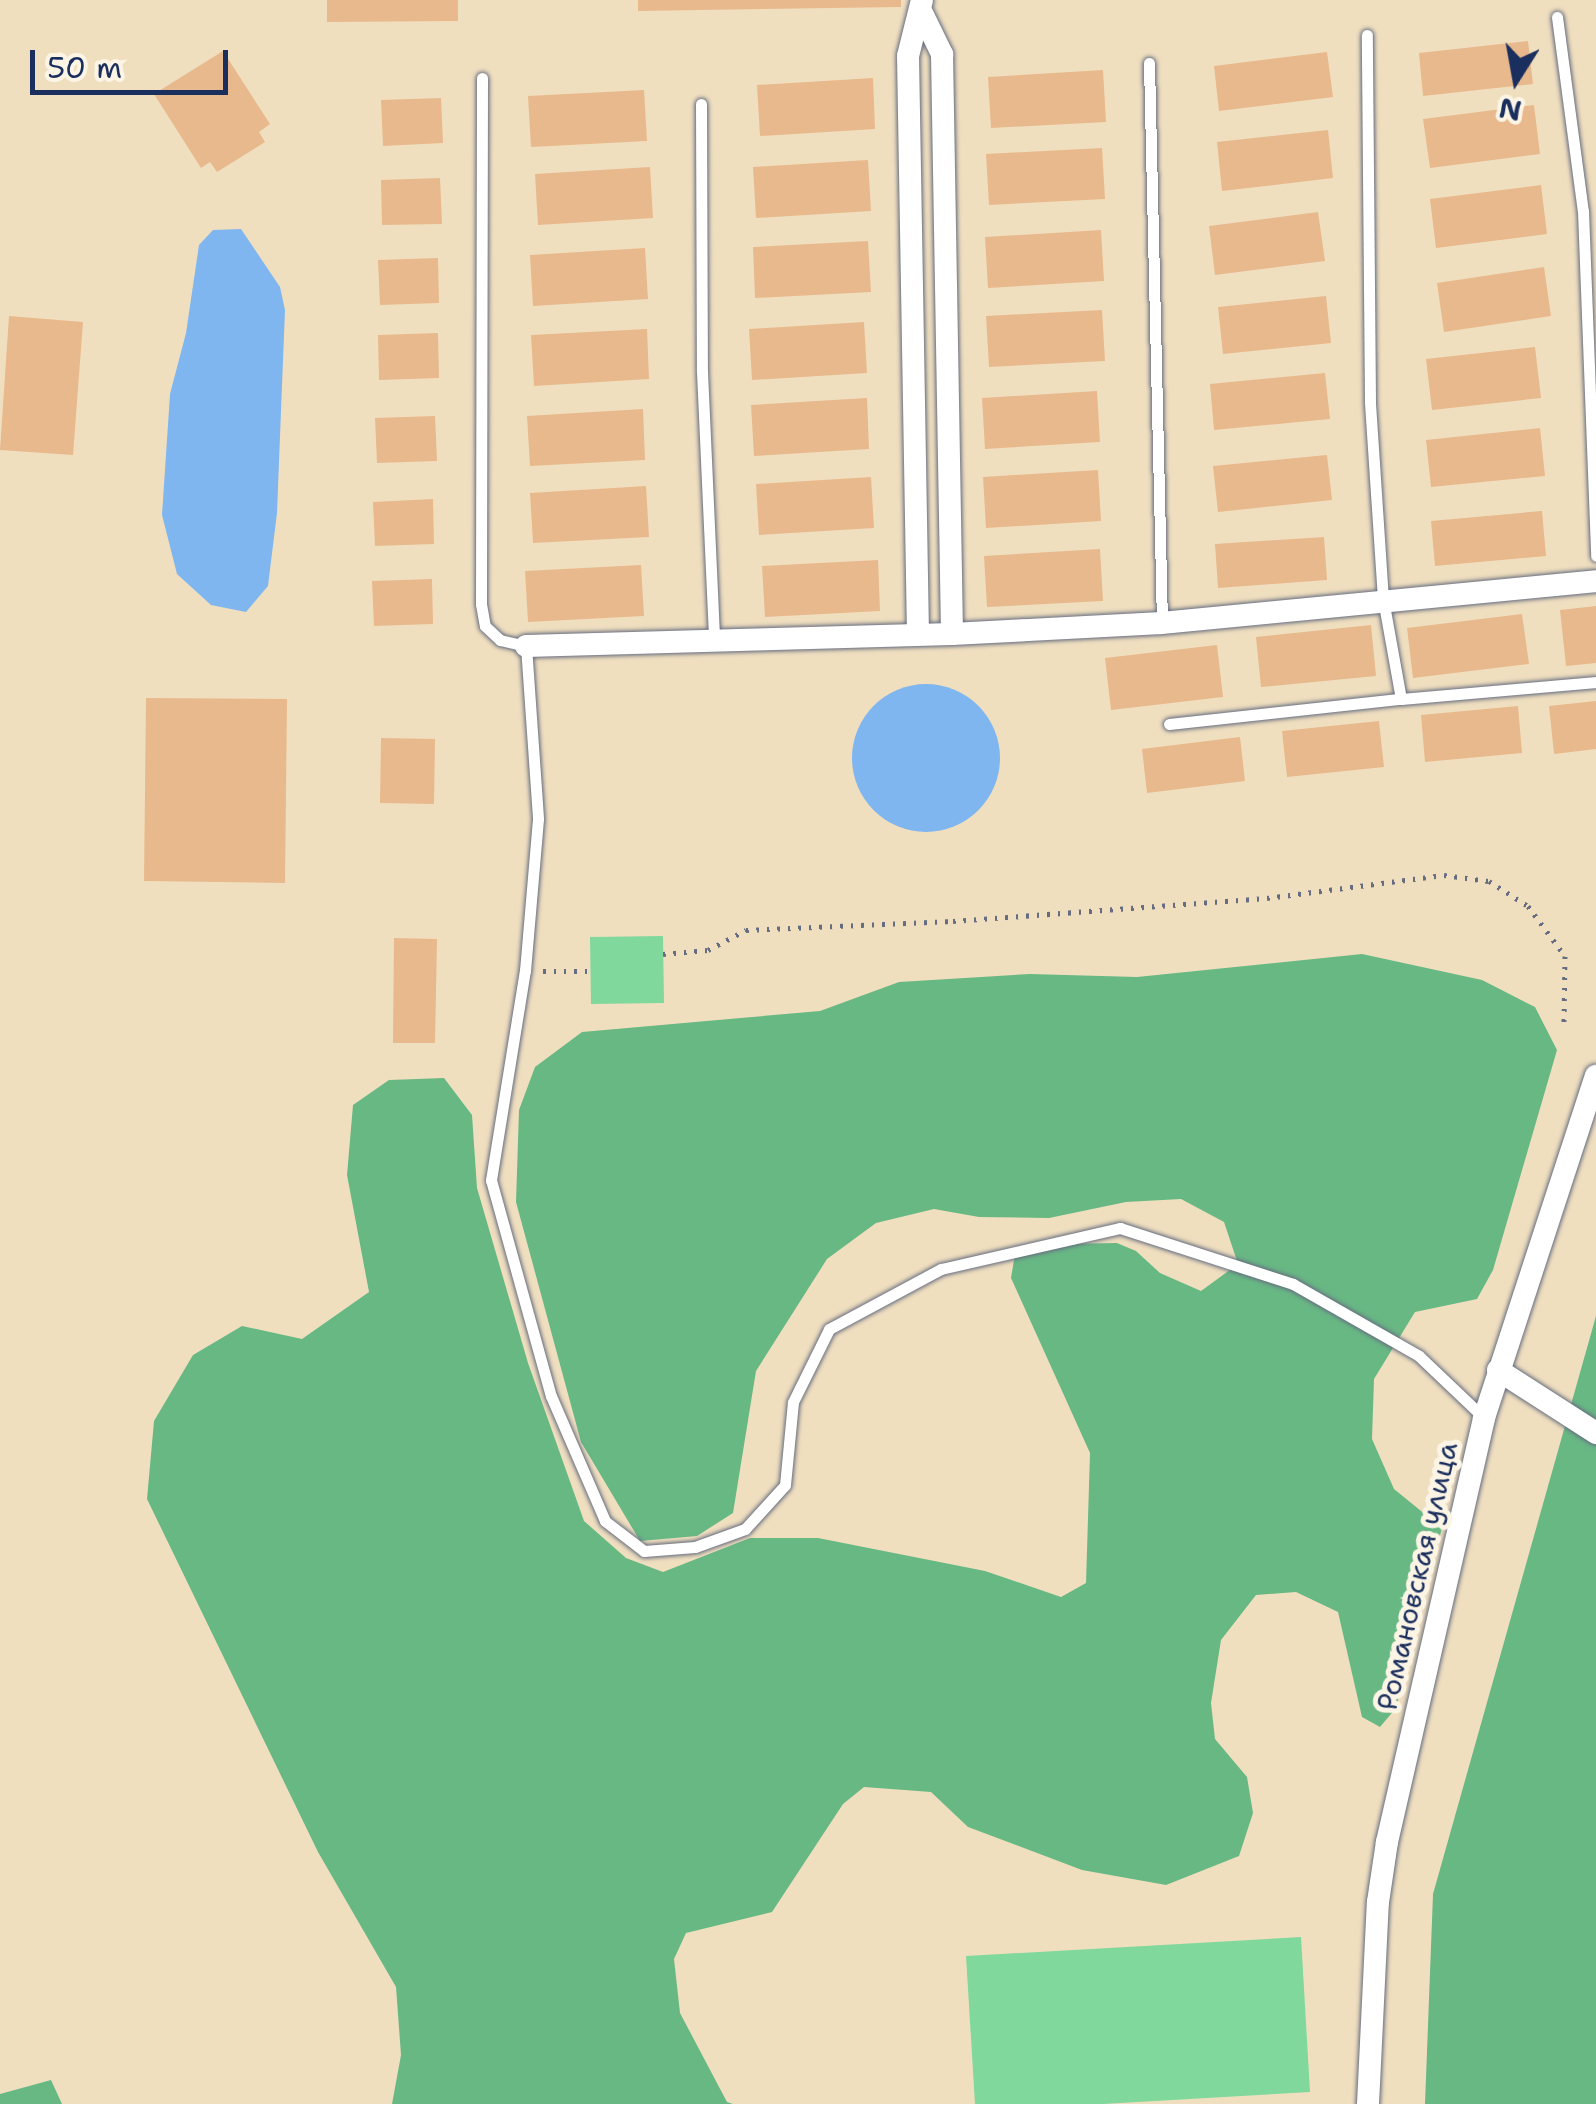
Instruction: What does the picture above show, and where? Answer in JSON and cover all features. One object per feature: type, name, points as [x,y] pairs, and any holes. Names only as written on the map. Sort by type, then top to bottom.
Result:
[{"type":"street","points":[[922,6],[942,54],[952,634]]},
{"type":"street","points":[[918,634],[908,56],[922,6]]},
{"type":"street","points":[[910,207],[942,204]]},
{"type":"street","points":[[914,434],[948,432]]},
{"type":"street","points":[[526,646],[952,634],[1162,622],[1596,581]]},
{"type":"street","name":"Романовская улица","points":[[1368,2104],[1378,1902],[1386,1842],[1484,1418],[1596,1076]]},
{"type":"street","points":[[1498,1370],[1596,1433]]},
{"type":"lane","points":[[1557,17],[1583,211],[1596,556]]},
{"type":"lane","points":[[1368,35],[1370,401],[1383,599],[1401,699]]},
{"type":"lane","points":[[1149,63],[1162,622]]},
{"type":"lane","points":[[482,78],[482,604],[485,626],[500,640],[526,646],[538,819],[525,970],[491,1180],[552,1396],[605,1521],[644,1551],[695,1547],[745,1529],[785,1485],[792,1402],[829,1329],[942,1269],[1120,1228],[1293,1284],[1419,1356],[1484,1418]]},
{"type":"lane","points":[[701,104],[702,372],[714,640]]},
{"type":"lane","points":[[1169,724],[1596,682]]},
{"type":"path","points":[[663,954],[708,950],[746,930],[953,921],[1267,898],[1444,875],[1489,881],[1528,906],[1564,956],[1564,1022]]},
{"type":"path","points":[[525,970],[591,972]]},
{"type":"green space","points":[[663,936],[664,1003],[591,1004],[590,937]]},
{"type":"green space","points":[[1362,954],[1482,980],[1535,1007],[1557,1050],[1493,1270],[1477,1299],[1415,1312],[1374,1379],[1372,1439],[1394,1489],[1442,1528],[1396,1708],[1380,1727],[1362,1717],[1338,1612],[1296,1592],[1256,1595],[1221,1640],[1211,1703],[1215,1739],[1247,1777],[1253,1813],[1239,1856],[1166,1885],[1082,1870],[968,1827],[931,1792],[864,1787],[843,1804],[772,1912],[686,1933],[674,1959],[680,2013],[727,2102],[733,2104],[392,2104],[401,2055],[396,1987],[318,1852],[147,1499],[154,1421],[193,1355],[242,1326],[302,1339],[369,1292],[347,1175],[353,1105],[389,1080],[444,1078],[472,1115],[477,1188],[528,1363],[584,1521],[626,1558],[663,1572],[750,1538],[818,1538],[985,1571],[1061,1597],[1086,1583],[1090,1453],[1011,1278],[1015,1254],[1060,1244],[1117,1243],[1136,1251],[1160,1273],[1201,1291],[1238,1264],[1224,1222],[1181,1199],[1126,1202],[1049,1218],[979,1217],[934,1209],[876,1223],[827,1259],[756,1371],[733,1513],[697,1536],[640,1541],[581,1442],[516,1202],[519,1110],[535,1067],[582,1032],[820,1011],[899,982],[1030,974],[1137,977]]},
{"type":"green space","points":[[1596,1316],[1596,2104],[1425,2104],[1433,1894]]},
{"type":"green space","points":[[1301,1937],[1310,2092],[1103,2104],[975,2104],[966,1956]]},
{"type":"green space","points":[[51,2080],[62,2104],[0,2104],[0,2094]]},
{"type":"water","points":[[241,229],[280,287],[285,310],[277,513],[268,586],[246,612],[211,605],[177,574],[162,515],[170,394],[186,333],[199,245],[213,230]]},
{"type":"water","points":[[926,684],[954,690],[978,706],[994,730],[1000,758],[994,786],[978,810],[954,826],[926,832],[898,826],[874,810],[858,786],[852,758],[858,730],[874,706],[898,690]]},
{"type":"building","points":[[327,0],[458,0],[458,21],[327,22]]},
{"type":"building","points":[[638,0],[901,0],[901,7],[638,11]]},
{"type":"building","points":[[1528,41],[1533,84],[1423,96],[1419,53]]},
{"type":"building","points":[[223,51],[270,124],[259,132],[265,142],[217,172],[210,162],[201,168],[154,94]]},
{"type":"building","points":[[1327,52],[1333,97],[1219,111],[1214,66]]},
{"type":"building","points":[[1103,70],[1106,122],[991,128],[988,77]]},
{"type":"building","points":[[873,78],[875,129],[760,136],[757,85]]},
{"type":"building","points":[[644,90],[647,141],[531,147],[528,96]]},
{"type":"building","points":[[441,98],[443,143],[383,146],[381,100]]},
{"type":"building","points":[[1534,105],[1540,154],[1430,168],[1423,119]]},
{"type":"building","points":[[1328,130],[1333,178],[1222,191],[1217,142]]},
{"type":"building","points":[[1102,148],[1105,199],[989,205],[986,154]]},
{"type":"building","points":[[868,160],[871,211],[756,218],[753,167]]},
{"type":"building","points":[[650,167],[653,218],[538,225],[535,174]]},
{"type":"building","points":[[440,178],[442,224],[382,225],[381,180]]},
{"type":"building","points":[[1541,185],[1547,234],[1436,248],[1430,199]]},
{"type":"building","points":[[1318,212],[1325,261],[1215,275],[1209,226]]},
{"type":"building","points":[[1101,230],[1104,281],[988,288],[985,237]]},
{"type":"building","points":[[868,241],[871,292],[755,298],[753,247]]},
{"type":"building","points":[[645,248],[648,299],[533,306],[530,255]]},
{"type":"building","points":[[438,258],[439,303],[380,305],[378,260]]},
{"type":"building","points":[[1544,267],[1551,316],[1444,332],[1437,283]]},
{"type":"building","points":[[1326,296],[1331,343],[1223,354],[1218,307]]},
{"type":"building","points":[[1102,310],[1105,361],[989,367],[986,316]]},
{"type":"building","points":[[9,316],[83,322],[73,455],[0,450]]},
{"type":"building","points":[[864,322],[867,373],[752,380],[749,329]]},
{"type":"building","points":[[647,329],[649,379],[534,386],[531,335]]},
{"type":"building","points":[[438,333],[439,378],[379,380],[378,335]]},
{"type":"building","points":[[1535,347],[1541,398],[1432,410],[1426,359]]},
{"type":"building","points":[[1325,373],[1330,419],[1214,430],[1210,384]]},
{"type":"building","points":[[1097,391],[1100,442],[985,449],[982,398]]},
{"type":"building","points":[[867,398],[869,449],[754,456],[751,405]]},
{"type":"building","points":[[643,409],[645,460],[530,466],[527,416]]},
{"type":"building","points":[[435,416],[437,461],[377,463],[375,418]]},
{"type":"building","points":[[1540,428],[1545,476],[1431,487],[1426,440]]},
{"type":"building","points":[[1327,455],[1332,500],[1218,512],[1213,466]]},
{"type":"building","points":[[1098,470],[1101,521],[986,528],[983,477]]},
{"type":"building","points":[[871,477],[874,528],[759,535],[756,484]]},
{"type":"building","points":[[646,486],[649,537],[533,543],[530,493]]},
{"type":"building","points":[[433,499],[434,544],[375,546],[373,502]]},
{"type":"building","points":[[1542,511],[1546,556],[1435,566],[1431,521]]},
{"type":"building","points":[[1324,537],[1327,580],[1218,588],[1215,544]]},
{"type":"building","points":[[1100,549],[1103,601],[987,607],[984,556]]},
{"type":"building","points":[[878,560],[880,611],[765,617],[762,566]]},
{"type":"building","points":[[641,565],[644,616],[528,622],[525,571]]},
{"type":"building","points":[[432,579],[433,624],[374,626],[372,581]]},
{"type":"building","points":[[1596,606],[1596,663],[1566,666],[1560,610]]},
{"type":"building","points":[[1522,614],[1529,664],[1413,678],[1407,628]]},
{"type":"building","points":[[1371,625],[1376,676],[1261,687],[1256,637]]},
{"type":"building","points":[[1217,645],[1223,697],[1111,710],[1105,658]]},
{"type":"building","points":[[146,698],[287,699],[285,883],[144,881]]},
{"type":"building","points":[[1596,701],[1596,749],[1554,754],[1549,706]]},
{"type":"building","points":[[1518,706],[1522,753],[1425,762],[1421,715]]},
{"type":"building","points":[[1379,721],[1384,767],[1287,777],[1282,731]]},
{"type":"building","points":[[1240,737],[1245,781],[1147,793],[1142,749]]},
{"type":"building","points":[[381,738],[435,739],[434,804],[380,803]]},
{"type":"building","points":[[394,938],[437,939],[435,1043],[393,1043]]}]
